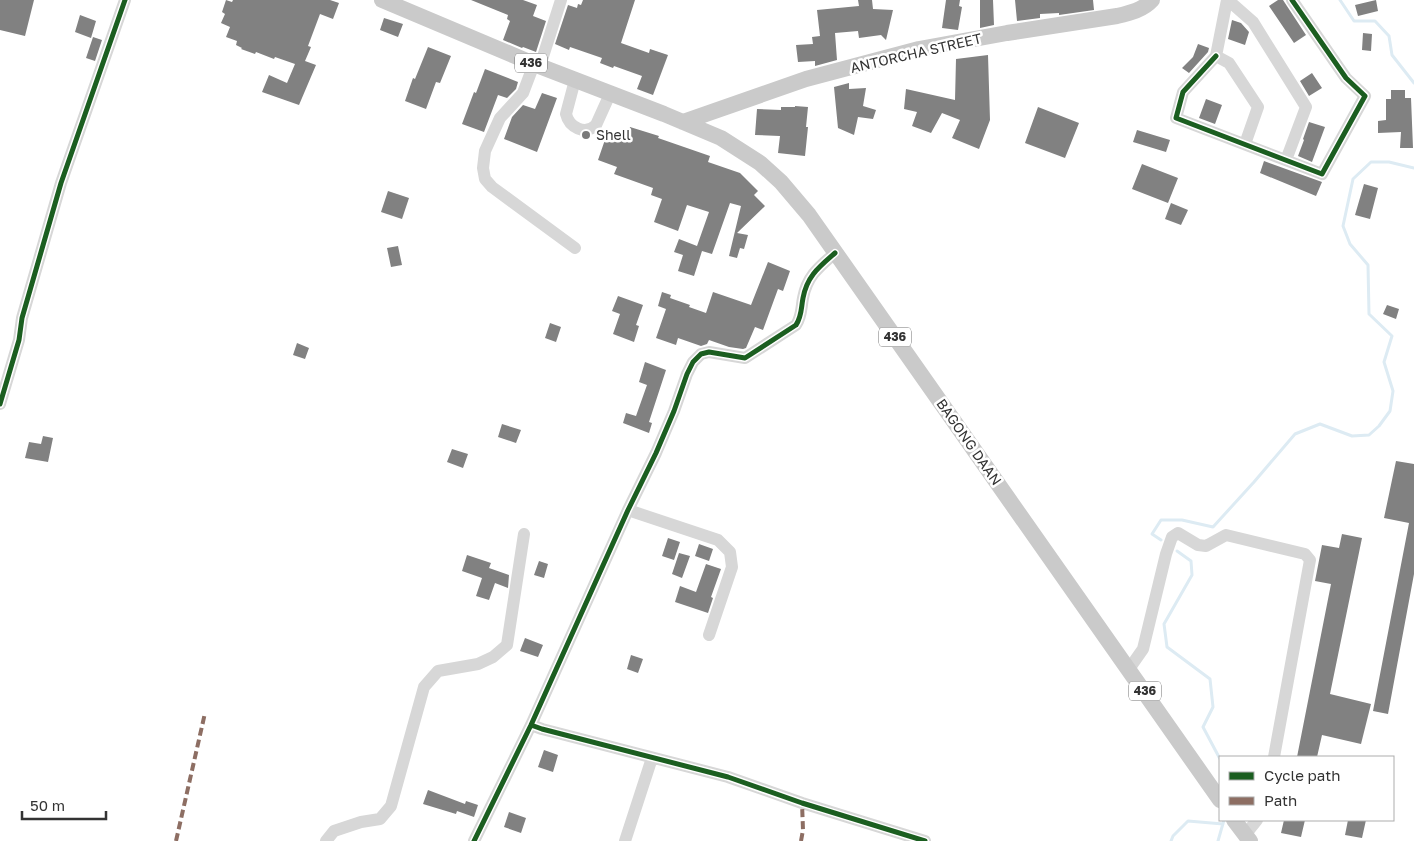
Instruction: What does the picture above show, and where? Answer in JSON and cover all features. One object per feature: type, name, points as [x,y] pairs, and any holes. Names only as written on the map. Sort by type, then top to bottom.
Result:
[{"type":"main road","name":"436","points":[[382,0],[537,65],[683,122]]},
{"type":"main road","name":"ANTORCHA STREET","points":[[683,122],[806,79],[918,49],[1117,16],[1133,12],[1152,0]]},
{"type":"main road","name":"BAGONG DAAN","points":[[683,122],[721,138],[760,163],[781,182],[809,215],[1218,797]]},
{"type":"street","points":[[0,404],[19,340],[22,318],[61,183],[125,0]]},
{"type":"street","points":[[561,0],[537,65],[523,93],[500,118],[484,151],[483,168],[485,179],[492,187],[574,248]]},
{"type":"street","points":[[1286,160],[1306,107],[1253,22],[1227,0],[1216,56],[1183,92],[1176,118],[1322,174],[1365,96],[1346,78],[1292,0]]},
{"type":"street","points":[[1216,56],[1229,63],[1258,107],[1245,144]]},
{"type":"street","points":[[576,80],[566,114],[571,124],[580,129],[588,131],[596,125],[610,94]]},
{"type":"street","points":[[474,841],[531,725],[628,510],[656,453],[693,362],[701,354],[709,352],[746,358],[796,325],[800,319],[803,298],[812,275],[835,253]]},
{"type":"street","points":[[628,510],[718,540],[730,552],[732,567],[709,635]]},
{"type":"street","points":[[1129,669],[1143,649],[1166,554],[1172,538],[1178,533],[1198,545],[1206,546],[1226,535],[1306,554],[1310,560],[1274,756]]},
{"type":"street","points":[[326,841],[334,831],[361,822],[380,819],[391,806],[424,686],[438,671],[478,664],[494,657],[507,645],[524,534]]},
{"type":"street","points":[[531,725],[728,777],[802,803],[925,841]]},
{"type":"street","points":[[625,841],[652,758]]},
{"type":"street","points":[[1241,830],[1255,821]]},
{"type":"building","points":[[0,0],[34,0],[25,36],[0,30]]},
{"type":"building","points":[[226,0],[232,2],[233,0],[330,0],[339,3],[333,19],[320,14],[308,46],[311,47],[305,61],[316,65],[299,105],[262,92],[269,75],[287,83],[295,64],[241,49],[236,45],[237,41],[226,37],[230,27],[221,23],[225,14],[222,12]]},
{"type":"building","points":[[471,0],[523,0],[537,5],[533,16],[546,21],[536,52],[503,40],[510,21],[507,19],[508,15]]},
{"type":"building","points":[[583,0],[635,0],[621,43],[649,53],[650,49],[668,55],[653,95],[637,89],[642,76],[600,63],[602,58],[570,47],[569,50],[555,44],[568,5],[577,8],[578,4],[581,5]]},
{"type":"building","points":[[858,0],[872,0],[873,9],[893,10],[886,40],[881,35],[859,38],[858,31],[835,33],[837,60],[815,66],[815,61],[798,62],[796,45],[813,44],[812,37],[820,36],[817,10],[859,6]]},
{"type":"building","points":[[946,0],[960,0],[959,6],[962,7],[958,30],[942,28]]},
{"type":"building","points":[[980,0],[993,0],[994,25],[980,28]]},
{"type":"building","points":[[1015,0],[1093,0],[1094,10],[1059,15],[1059,13],[1040,14],[1040,18],[1017,21]]},
{"type":"building","points":[[1278,0],[1283,0],[1306,35],[1294,43],[1269,6]]},
{"type":"building","points":[[1376,0],[1378,11],[1358,16],[1355,5]]},
{"type":"building","points":[[80,15],[96,21],[91,38],[75,32]]},
{"type":"building","points":[[384,18],[403,24],[398,37],[380,30]]},
{"type":"building","points":[[1232,20],[1241,23],[1249,32],[1245,45],[1228,39]]},
{"type":"building","points":[[1363,33],[1372,34],[1371,51],[1362,50]]},
{"type":"building","points":[[93,37],[102,40],[95,61],[86,58]]},
{"type":"building","points":[[1198,44],[1209,48],[1208,52],[1189,73],[1182,68],[1193,57]]},
{"type":"building","points":[[428,47],[451,56],[440,83],[436,82],[426,109],[405,101],[413,78],[415,79]]},
{"type":"building","points":[[988,55],[990,120],[979,149],[952,138],[960,120],[942,113],[931,133],[912,126],[917,112],[904,109],[906,89],[955,100],[956,59]]},
{"type":"building","points":[[485,69],[518,82],[516,89],[507,98],[498,95],[484,132],[462,124]]},
{"type":"building","points":[[1312,73],[1322,88],[1309,96],[1300,81]]},
{"type":"building","points":[[849,83],[849,89],[866,88],[863,106],[876,110],[873,119],[858,117],[854,135],[838,128],[834,87]]},
{"type":"building","points":[[1391,90],[1405,90],[1405,98],[1411,98],[1413,148],[1400,148],[1401,132],[1378,133],[1378,121],[1386,120],[1386,99],[1391,99]]},
{"type":"building","points":[[542,93],[557,98],[537,152],[504,139],[512,117],[523,105],[535,109]]},
{"type":"building","points":[[1206,99],[1222,105],[1215,124],[1199,118]]},
{"type":"building","points":[[781,107],[808,107],[805,156],[778,153],[780,136],[755,135],[757,109],[781,110]]},
{"type":"building","points":[[1038,107],[1079,123],[1065,158],[1025,143]]},
{"type":"building","points":[[1309,122],[1325,127],[1312,162],[1298,156]]},
{"type":"building","points":[[630,127],[710,156],[708,162],[740,173],[758,191],[754,195],[765,206],[737,233],[748,235],[744,249],[740,248],[737,258],[729,256],[741,206],[730,203],[712,254],[702,251],[694,276],[678,271],[683,255],[674,252],[679,239],[697,246],[709,212],[687,205],[678,231],[654,222],[662,199],[651,195],[653,188],[614,174],[617,167],[598,160],[608,131],[627,138]]},
{"type":"building","points":[[1137,130],[1170,140],[1166,152],[1133,142]]},
{"type":"building","points":[[1264,161],[1322,182],[1316,196],[1260,173]]},
{"type":"building","points":[[1142,164],[1178,178],[1168,203],[1132,189]]},
{"type":"building","points":[[1364,184],[1378,188],[1370,219],[1355,215]]},
{"type":"building","points":[[388,191],[409,198],[402,219],[381,212]]},
{"type":"building","points":[[1171,203],[1188,210],[1181,225],[1165,219]]},
{"type":"building","points":[[398,246],[402,265],[391,267],[387,248]]},
{"type":"building","points":[[768,262],[790,271],[783,291],[778,289],[763,330],[755,327],[746,348],[729,347],[709,340],[707,344],[701,346],[678,338],[676,345],[656,338],[666,309],[658,306],[662,292],[671,295],[670,298],[706,313],[713,292],[751,305]]},
{"type":"building","points":[[618,296],[643,305],[636,325],[639,326],[634,342],[613,334],[620,314],[612,311]]},
{"type":"building","points":[[1387,305],[1399,309],[1396,319],[1383,314]]},
{"type":"building","points":[[550,323],[561,327],[556,342],[545,338]]},
{"type":"building","points":[[297,343],[309,348],[305,359],[293,355]]},
{"type":"building","points":[[645,362],[666,370],[649,422],[652,423],[649,433],[623,423],[626,413],[636,416],[647,385],[639,382]]},
{"type":"building","points":[[502,424],[521,430],[516,443],[498,437]]},
{"type":"building","points":[[43,436],[53,438],[48,462],[25,458],[29,442],[41,444]]},
{"type":"building","points":[[452,449],[468,454],[463,468],[447,462]]},
{"type":"building","points":[[1396,461],[1414,464],[1414,574],[1388,714],[1373,711],[1409,523],[1384,518]]},
{"type":"building","points":[[1342,534],[1362,538],[1330,694],[1371,704],[1361,744],[1322,735],[1317,756],[1297,756],[1331,584],[1315,581],[1322,545],[1339,548]]},
{"type":"building","points":[[668,538],[680,542],[674,560],[662,556]]},
{"type":"building","points":[[699,544],[713,549],[709,561],[695,556]]},
{"type":"building","points":[[679,553],[690,556],[682,578],[672,574]]},
{"type":"building","points":[[467,555],[491,563],[489,568],[509,575],[508,588],[495,583],[489,600],[476,596],[482,578],[462,571]]},
{"type":"building","points":[[539,561],[548,564],[544,578],[534,575]]},
{"type":"building","points":[[706,564],[721,569],[711,597],[713,598],[708,613],[675,602],[680,586],[696,592]]},
{"type":"building","points":[[525,638],[543,645],[538,657],[520,651]]},
{"type":"building","points":[[631,655],[643,659],[638,673],[627,669]]},
{"type":"building","points":[[544,750],[558,755],[553,772],[538,767]]},
{"type":"building","points":[[428,790],[465,804],[466,801],[478,805],[474,817],[457,811],[456,814],[423,804]]},
{"type":"building","points":[[509,812],[526,818],[521,833],[504,827]]},
{"type":"building","points":[[1284,821],[1305,821],[1301,837],[1281,833]]},
{"type":"building","points":[[1348,821],[1366,821],[1362,838],[1345,835]]},
{"type":"waterway","points":[[1340,0],[1354,21],[1375,21],[1389,36],[1392,55],[1414,83]]},
{"type":"waterway","points":[[1161,540],[1152,534],[1161,520],[1182,520],[1213,527],[1295,434],[1320,424],[1352,436],[1369,435],[1379,426],[1390,411],[1393,391],[1384,362],[1392,336],[1369,314],[1368,265],[1350,244],[1343,226],[1353,179],[1371,162],[1389,162],[1414,168]]},
{"type":"waterway","points":[[1177,551],[1191,561],[1192,575],[1164,624],[1167,647],[1210,679],[1213,707],[1203,727],[1219,757]]},
{"type":"waterway","points":[[1171,841],[1173,836],[1188,821],[1223,824]]},
{"type":"waterway","points":[[1218,841],[1224,821]]},
{"type":"marked path","points":[[176,841],[205,713]]},
{"type":"marked path","points":[[801,841],[803,830],[802,803]]},
{"type":"cycle path","points":[[0,404],[19,340],[22,318],[61,183],[125,0]]},
{"type":"cycle path","points":[[1216,56],[1183,92],[1176,118],[1322,174],[1365,96],[1346,78],[1292,0]]},
{"type":"cycle path","points":[[474,841],[531,725],[628,510],[656,453],[693,362],[701,354],[709,352],[745,358],[796,325],[807,284],[819,268],[835,253]]},
{"type":"cycle path","points":[[531,725],[728,777],[802,803],[925,841]]},
{"type":"place","name":"Shell","points":[[586,135]]}]
